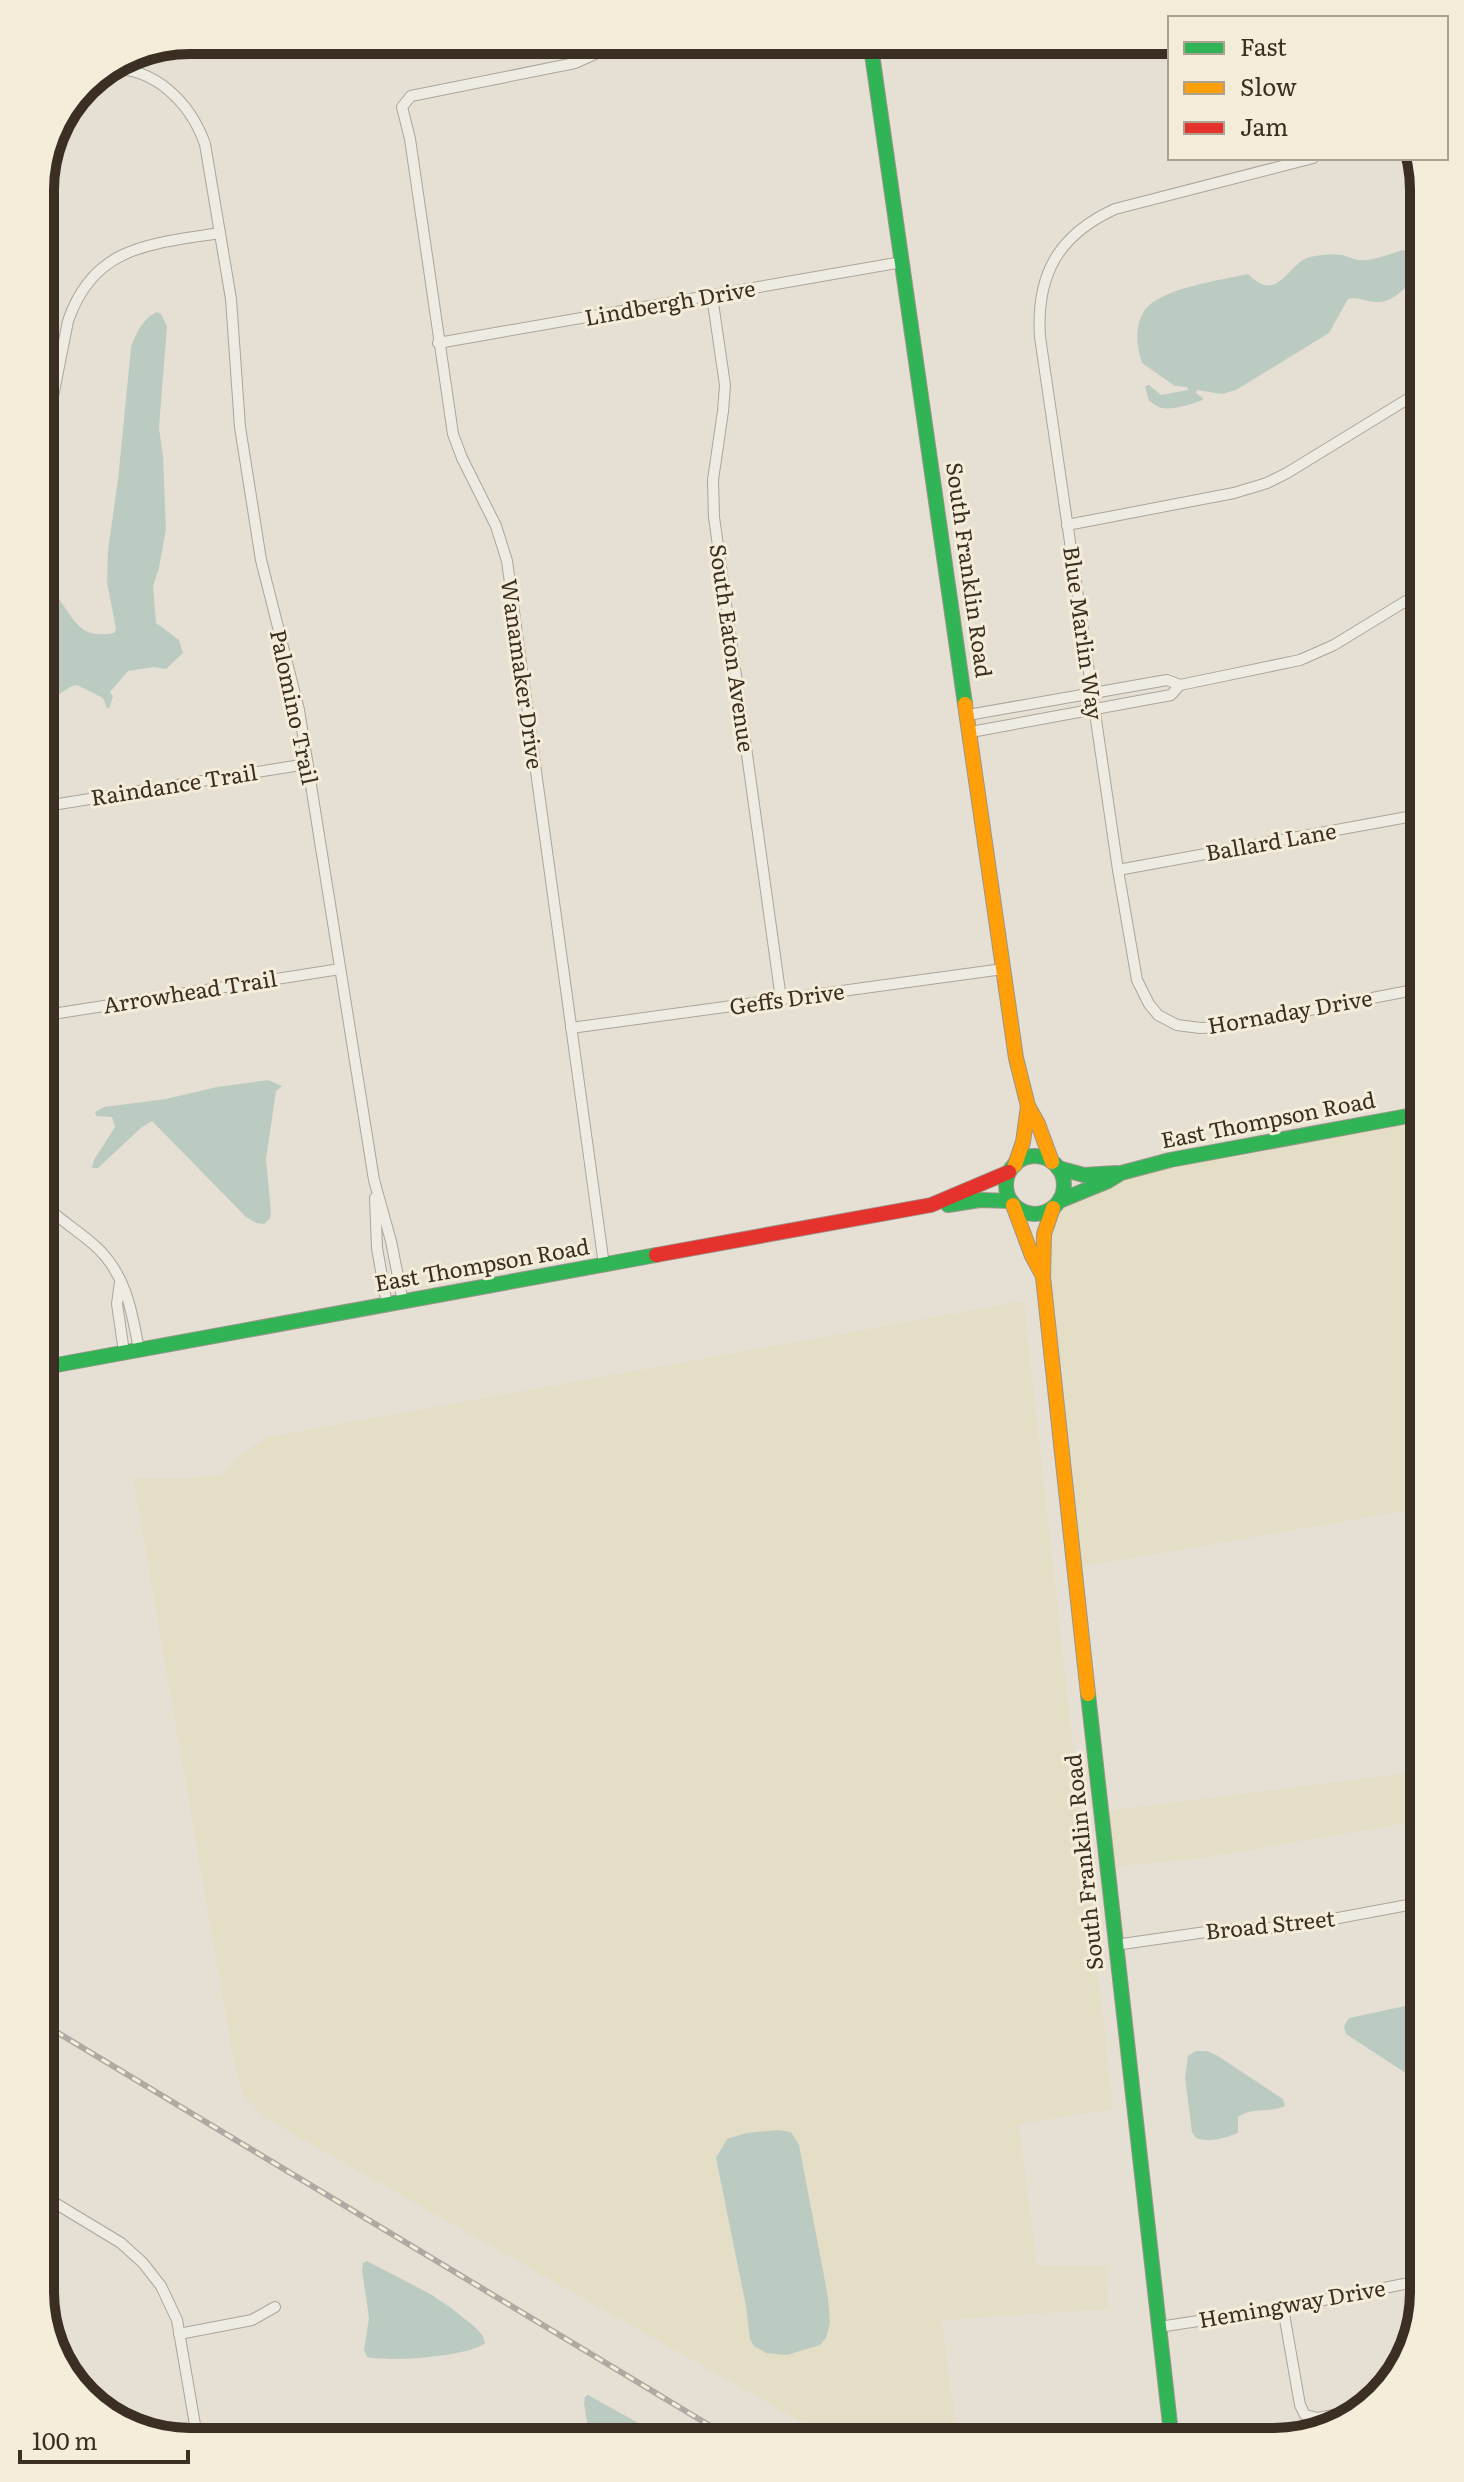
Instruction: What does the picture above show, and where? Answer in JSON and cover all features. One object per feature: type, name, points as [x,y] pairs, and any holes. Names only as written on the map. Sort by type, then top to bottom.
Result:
[{"type":"main road","name":"South Franklin Road","points":[[872,54],[1016,1058],[1028,1106],[1055,1165]]},
{"type":"main road","name":"South Franklin Road","points":[[1012,1168],[1023,1142],[1028,1106]]},
{"type":"main road","name":"East Thompson Road","points":[[1055,1165],[1084,1175],[1121,1173],[1170,1160],[1410,1116]]},
{"type":"main road","points":[[1035,1156],[1055,1165],[1064,1184],[1056,1204],[1041,1214],[1033,1214],[1024,1212],[1012,1203],[1006,1184],[1012,1168],[1022,1159],[1035,1156]]},
{"type":"main road","name":"East Thompson Road","points":[[931,1205],[980,1186],[1012,1168]]},
{"type":"main road","name":"East Thompson Road","points":[[1056,1204],[1121,1173]]},
{"type":"main road","name":"East Thompson Road","points":[[54,1365],[931,1205],[980,1200],[1012,1203]]},
{"type":"main road","name":"South Franklin Road","points":[[1012,1203],[1043,1277]]},
{"type":"main road","name":"South Franklin Road","points":[[1056,1204],[1044,1234],[1043,1277],[1170,2428]]},
{"type":"street","name":"Wanamaker Drive","points":[[595,54],[575,63],[411,96],[402,107],[410,139],[453,434],[496,526],[507,561],[604,1265]]},
{"type":"street","name":"Palomino Trail","points":[[124,72],[141,74],[168,89],[187,107],[198,124],[205,144],[231,299],[240,427],[261,560],[293,685],[374,1180],[391,1241],[403,1302]]},
{"type":"street","name":"Blue Marlin Way","points":[[1158,1015],[1137,980],[1118,870],[1038,312],[1041,290],[1049,268],[1061,249],[1086,225],[1115,209],[1305,160]]},
{"type":"street","points":[[54,392],[68,321],[75,301],[92,276],[112,259],[131,250],[220,233]]},
{"type":"street","name":"Lindbergh Drive","points":[[438,343],[902,262]]},
{"type":"street","name":"South Eaton Avenue","points":[[712,296],[725,385],[713,480],[714,517],[781,999]]},
{"type":"street","points":[[1067,525],[1234,493],[1267,483],[1410,398]]},
{"type":"street","points":[[968,715],[1167,680],[1180,685],[1300,660],[1334,645],[1410,599]]},
{"type":"street","points":[[971,732],[1171,695],[1180,685]]},
{"type":"street","name":"Raindance Trail","points":[[54,805],[307,764]]},
{"type":"street","name":"Ballard Lane","points":[[1118,870],[1410,817]]},
{"type":"street","name":"Arrowhead Trail","points":[[54,1014],[340,969]]},
{"type":"street","name":"Geffs Drive","points":[[571,1028],[1003,969]]},
{"type":"street","name":"Hornaday Drive","points":[[1158,1015],[1177,1025],[1222,1027],[1410,991]]},
{"type":"street","name":"Palomino Trail","points":[[374,1180],[377,1248],[387,1305]]},
{"type":"street","points":[[54,1212],[102,1252],[115,1268],[120,1282],[117,1304],[132,1351]]},
{"type":"street","name":"Broad Street","points":[[1115,1945],[1220,1930],[1290,1927],[1410,1905]]},
{"type":"street","points":[[54,2202],[121,2243],[143,2263],[161,2286],[177,2320],[196,2428]]},
{"type":"street","name":"Hemingway Drive","points":[[1159,2327],[1283,2308],[1410,2283]]},
{"type":"street","points":[[179,2334],[252,2320],[275,2307]]},
{"type":"street","points":[[1283,2308],[1300,2405],[1305,2415],[1318,2418],[1330,2416]]},
{"type":"shaded area","points":[[1403,250],[1410,251],[1410,281],[1394,297],[1379,302],[1348,299],[1329,333],[1236,390],[1222,394],[1197,390],[1196,393],[1204,399],[1172,408],[1160,407],[1149,401],[1145,386],[1149,385],[1161,395],[1188,390],[1187,387],[1175,386],[1142,363],[1138,325],[1143,313],[1161,298],[1190,287],[1248,274],[1267,285],[1275,284],[1310,257],[1334,254],[1357,260]]},
{"type":"shaded area","points":[[157,312],[167,326],[159,428],[166,529],[153,586],[156,623],[179,640],[183,653],[166,669],[154,667],[128,671],[110,692],[113,697],[107,708],[103,698],[77,685],[54,698],[54,599],[59,599],[75,622],[87,631],[94,634],[114,633],[116,629],[107,582],[108,550],[131,348],[148,318]]},
{"type":"shaded area","points":[[268,1080],[282,1086],[276,1091],[266,1159],[271,1212],[264,1224],[246,1217],[152,1121],[98,1168],[92,1168],[115,1127],[112,1117],[96,1116],[95,1112],[104,1107]]},
{"type":"shaded area","points":[[1410,1116],[1410,1510],[1074,1568],[1045,1266],[1053,1208],[1121,1173]]},
{"type":"shaded area","points":[[1024,1301],[1113,2109],[1019,2124],[1037,2266],[1107,2266],[1108,2309],[942,2320],[956,2428],[812,2428],[267,2119],[244,2096],[235,2069],[133,1478],[221,1475],[242,1453],[268,1437]]},
{"type":"shaded area","points":[[1410,1773],[1410,1822],[1202,1858],[1106,1867],[1100,1812]]},
{"type":"shaded area","points":[[1410,2005],[1410,2076],[1346,2034],[1344,2026],[1349,2018]]},
{"type":"shaded area","points":[[1196,2051],[1207,2051],[1218,2056],[1283,2099],[1285,2106],[1243,2114],[1238,2117],[1238,2133],[1233,2135],[1212,2140],[1196,2138],[1192,2132],[1185,2078],[1188,2056]]},
{"type":"shaded area","points":[[791,2132],[799,2145],[828,2297],[830,2323],[826,2338],[820,2345],[787,2355],[766,2353],[754,2346],[750,2339],[716,2158],[727,2139],[746,2133]]},
{"type":"shaded area","points":[[367,2261],[451,2308],[475,2327],[485,2343],[463,2352],[428,2357],[367,2357],[364,2350],[369,2318],[362,2270],[363,2263]]},
{"type":"shaded area","points":[[588,2395],[647,2428],[588,2428],[585,2397]]},
{"type":"railway","points":[[54,2030],[714,2428]]},
{"type":"traffic: fast","points":[[872,54],[965,704]]},
{"type":"traffic: fast","points":[[1059,1201],[1121,1173],[1170,1160],[1410,1116]]},
{"type":"traffic: fast","points":[[1035,1156],[1046,1158],[1055,1165],[1062,1174],[1064,1185],[1062,1196],[1055,1205],[1046,1212],[1035,1214],[1024,1212],[1015,1205],[1008,1196],[1006,1185],[1008,1174],[1015,1165],[1024,1158],[1035,1156]]},
{"type":"traffic: fast","points":[[1058,1168],[1084,1175],[1116,1173]]},
{"type":"traffic: fast","points":[[948,1205],[980,1200],[1011,1201]]},
{"type":"traffic: fast","points":[[54,1365],[656,1255]]},
{"type":"traffic: fast","points":[[1088,1694],[1170,2428]]},
{"type":"traffic: slow","points":[[965,704],[1016,1058],[1028,1106],[1052,1162]]},
{"type":"traffic: slow","points":[[1015,1165],[1023,1142],[1028,1106]]},
{"type":"traffic: slow","points":[[1013,1205],[1043,1276]]},
{"type":"traffic: slow","points":[[1053,1208],[1044,1234],[1043,1277],[1088,1694]]},
{"type":"traffic: jam","points":[[656,1255],[931,1205],[1009,1172]]}]
